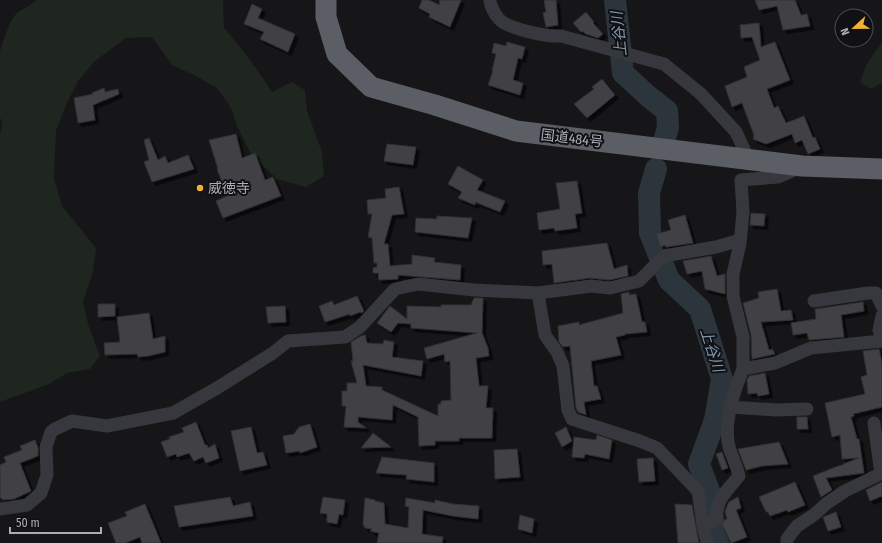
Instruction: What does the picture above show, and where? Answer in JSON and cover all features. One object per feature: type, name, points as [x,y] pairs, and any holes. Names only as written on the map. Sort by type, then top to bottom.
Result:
[{"type":"highway","name":"国道484号","points":[[326,0],[326,17],[337,54],[371,87],[435,105],[516,131],[802,166],[882,169]]},
{"type":"street","points":[[490,0],[499,20],[516,29],[553,37],[561,36],[664,64],[701,94],[736,132],[749,160]]},
{"type":"street","points":[[703,526],[716,519],[720,499],[739,476],[729,447],[727,430],[730,407],[743,369],[743,336],[733,296],[734,274],[743,212],[741,180],[778,177],[802,166]]},
{"type":"street","points":[[0,509],[27,505],[41,493],[47,475],[46,446],[51,432],[54,429],[72,421],[107,426],[173,413],[217,388],[273,353],[288,341],[345,337],[360,327],[395,289],[418,284],[474,290],[538,293],[591,286],[610,288],[640,280],[664,256],[716,247],[740,240]]},
{"type":"street","points":[[538,293],[546,334],[557,352],[562,366],[568,410],[572,419],[657,448],[698,491],[707,543]]},
{"type":"street","points":[[814,301],[876,293],[882,306]]},
{"type":"street","points":[[743,369],[775,363],[811,348],[882,340],[878,330],[882,316]]},
{"type":"street","points":[[730,407],[776,410],[808,409]]},
{"type":"street","points":[[787,543],[787,539],[797,526],[815,514],[827,502],[845,491],[882,474],[874,423]]},
{"type":"shaded area","points":[[37,0],[223,0],[224,28],[261,75],[272,92],[292,82],[305,90],[307,111],[322,152],[324,176],[306,187],[277,179],[251,154],[237,126],[231,108],[217,88],[172,65],[152,37],[126,38],[95,61],[78,81],[65,107],[56,131],[54,178],[62,206],[96,248],[93,272],[83,302],[88,324],[100,356],[90,369],[67,373],[49,384],[0,402],[0,136],[2,121],[0,118],[0,52],[11,21],[18,12]]},
{"type":"shaded area","points":[[882,42],[882,83],[871,89],[860,82],[867,64]]},
{"type":"building","points":[[422,0],[429,0],[439,5],[440,0],[461,0],[450,27],[429,17],[430,14],[419,8]]},
{"type":"building","points":[[544,0],[556,0],[558,25],[546,27],[543,13],[546,12]]},
{"type":"building","points":[[755,0],[795,0],[801,15],[807,14],[810,26],[783,30],[777,6],[759,10]]},
{"type":"building","points":[[252,4],[262,9],[258,18],[295,34],[288,52],[260,39],[264,32],[244,24]]},
{"type":"building","points":[[586,12],[603,34],[598,38],[582,31],[581,32],[573,23]]},
{"type":"building","points":[[759,23],[761,47],[775,42],[790,80],[767,89],[774,108],[778,106],[786,123],[804,116],[813,138],[815,137],[820,149],[808,154],[802,140],[795,143],[792,134],[766,144],[753,139],[754,135],[742,103],[732,107],[725,86],[747,77],[744,67],[760,60],[752,37],[741,38],[740,25]]},
{"type":"building","points":[[507,42],[525,47],[522,59],[518,58],[513,80],[523,83],[520,95],[488,85],[493,71],[496,54],[492,53],[494,43],[506,46]]},
{"type":"building","points":[[602,79],[615,95],[587,118],[574,104],[594,89],[592,87]]},
{"type":"building","points":[[104,88],[105,92],[118,89],[119,94],[93,105],[95,120],[78,123],[74,98],[93,94],[92,93]]},
{"type":"building","points":[[236,134],[242,158],[255,153],[265,180],[273,177],[281,196],[223,218],[216,201],[227,196],[217,169],[209,140]]},
{"type":"building","points":[[149,138],[158,160],[165,156],[168,163],[188,155],[194,169],[152,182],[144,162],[149,160],[144,140]]},
{"type":"building","points":[[387,144],[416,147],[413,165],[384,161]]},
{"type":"building","points":[[458,166],[483,180],[477,190],[505,201],[500,212],[475,202],[475,205],[458,198],[462,192],[448,184]]},
{"type":"building","points":[[577,181],[582,213],[575,214],[577,228],[555,231],[554,228],[539,230],[537,213],[560,209],[556,183]]},
{"type":"building","points":[[399,187],[404,214],[392,215],[384,244],[388,244],[390,266],[412,264],[412,255],[435,258],[434,262],[461,265],[460,280],[398,275],[398,279],[379,280],[378,273],[373,273],[373,268],[377,267],[377,263],[374,263],[372,238],[368,237],[372,214],[368,214],[367,200],[386,198],[385,189]]},
{"type":"building","points":[[751,213],[765,214],[764,226],[750,225]]},
{"type":"building","points":[[685,215],[693,243],[666,247],[665,245],[660,247],[656,234],[671,230],[668,220]]},
{"type":"building","points":[[437,216],[472,218],[468,238],[415,232],[416,218],[437,219]]},
{"type":"building","points":[[607,243],[614,269],[627,265],[628,276],[609,280],[590,278],[554,283],[552,264],[543,265],[542,251]]},
{"type":"building","points":[[711,256],[717,276],[725,274],[725,294],[705,289],[702,271],[687,274],[683,261]]},
{"type":"building","points":[[777,289],[781,311],[791,310],[793,320],[761,322],[769,350],[772,349],[775,354],[752,359],[751,335],[743,303],[759,298],[758,292]]},
{"type":"building","points":[[629,292],[629,295],[636,294],[642,322],[645,322],[647,332],[625,334],[616,337],[621,355],[591,361],[594,386],[597,386],[601,399],[584,402],[586,415],[578,412],[576,408],[570,346],[563,347],[559,342],[558,326],[579,322],[579,325],[623,313],[621,294]]},
{"type":"building","points":[[357,296],[364,311],[362,313],[360,312],[350,316],[350,314],[325,322],[319,306],[332,301],[334,305]]},
{"type":"building","points":[[474,298],[483,298],[482,333],[488,348],[489,356],[476,358],[479,386],[488,386],[486,408],[493,408],[492,438],[459,438],[459,441],[435,441],[435,445],[419,446],[418,417],[393,405],[392,420],[358,417],[358,422],[366,428],[344,427],[346,406],[342,406],[342,391],[347,391],[347,383],[357,383],[351,361],[353,361],[351,342],[365,335],[367,343],[383,344],[384,340],[394,342],[392,357],[423,361],[421,376],[363,365],[366,386],[382,387],[382,390],[438,416],[438,404],[441,404],[441,401],[451,400],[450,361],[445,362],[444,354],[427,359],[424,348],[477,333],[411,328],[411,324],[398,323],[391,332],[377,323],[390,306],[407,319],[407,306],[441,307],[441,305],[471,305]]},
{"type":"building","points":[[863,302],[864,311],[841,315],[844,337],[809,340],[807,333],[793,335],[791,323],[816,319],[815,309]]},
{"type":"building","points":[[98,304],[115,304],[115,316],[98,317]]},
{"type":"building","points":[[285,306],[286,322],[268,323],[266,307]]},
{"type":"building","points":[[149,313],[153,339],[165,336],[165,352],[138,357],[137,354],[105,355],[104,343],[120,342],[117,317]]},
{"type":"building","points":[[879,349],[882,363],[882,407],[853,414],[854,416],[851,417],[857,439],[859,439],[864,473],[826,478],[832,490],[821,497],[813,476],[859,458],[842,459],[840,435],[832,437],[825,403],[865,394],[861,377],[867,375],[863,351]]},
{"type":"building","points":[[765,373],[769,394],[758,396],[757,393],[748,394],[747,380],[749,376]]},
{"type":"building","points":[[797,417],[807,417],[808,429],[797,429]]},
{"type":"building","points":[[196,422],[205,445],[207,445],[208,448],[215,444],[219,458],[206,463],[203,457],[194,461],[189,453],[177,457],[176,454],[167,457],[161,442],[170,439],[169,437],[184,432],[182,428]]},
{"type":"building","points":[[310,424],[317,447],[300,453],[300,451],[286,453],[283,436],[294,434],[299,427]]},
{"type":"building","points":[[251,427],[257,453],[263,452],[267,465],[240,471],[231,431]]},
{"type":"building","points":[[566,427],[572,441],[562,447],[555,433]]},
{"type":"building","points":[[373,433],[391,447],[361,448]]},
{"type":"building","points":[[597,435],[612,440],[609,459],[585,454],[584,458],[572,457],[574,437],[596,440]]},
{"type":"building","points":[[35,440],[38,448],[38,456],[20,463],[31,491],[14,499],[3,500],[0,497],[0,465],[6,462],[4,457],[22,450],[20,446]]},
{"type":"building","points":[[779,442],[788,464],[762,466],[746,470],[738,449]]},
{"type":"building","points":[[517,449],[520,477],[495,479],[494,450]]},
{"type":"building","points":[[722,452],[728,468],[722,470],[716,454]]},
{"type":"building","points":[[382,457],[434,463],[434,482],[406,479],[407,475],[376,473]]},
{"type":"building","points":[[653,458],[655,481],[639,482],[637,459]]},
{"type":"building","points":[[795,482],[805,505],[788,512],[787,510],[770,516],[768,512],[766,512],[759,497]]},
{"type":"building","points":[[882,482],[882,496],[870,501],[866,490]]},
{"type":"building","points":[[230,497],[233,506],[250,502],[253,516],[179,527],[174,506]]},
{"type":"building","points":[[323,497],[345,500],[343,515],[339,514],[337,524],[327,522],[327,514],[320,513]]},
{"type":"building","points":[[738,497],[741,508],[736,510],[747,537],[731,543],[722,524],[724,520],[727,519],[725,511],[729,502]]},
{"type":"building","points":[[365,498],[384,503],[385,524],[408,528],[409,507],[405,506],[406,498],[435,503],[435,500],[453,504],[479,506],[478,519],[423,510],[422,534],[443,537],[442,543],[377,543],[379,533],[370,531],[372,529],[365,528],[363,524]]},
{"type":"building","points":[[145,504],[161,543],[142,543],[140,537],[125,543],[116,543],[108,523],[127,516],[125,512]]},
{"type":"building","points":[[675,504],[692,505],[699,543],[678,543]]},
{"type":"building","points":[[836,512],[841,527],[828,531],[823,517]]},
{"type":"building","points":[[520,515],[534,519],[532,533],[518,529]]},
{"type":"waterway","name":"上谷川","points":[[615,0],[623,73],[667,111],[668,128],[663,144]]},
{"type":"waterway","name":"上谷川","points":[[656,169],[649,193],[650,233],[669,280],[700,309],[722,379],[715,420],[699,464],[711,496],[714,534],[718,543]]},
{"type":"place","name":"威徳寺","points":[[200,188]]}]
